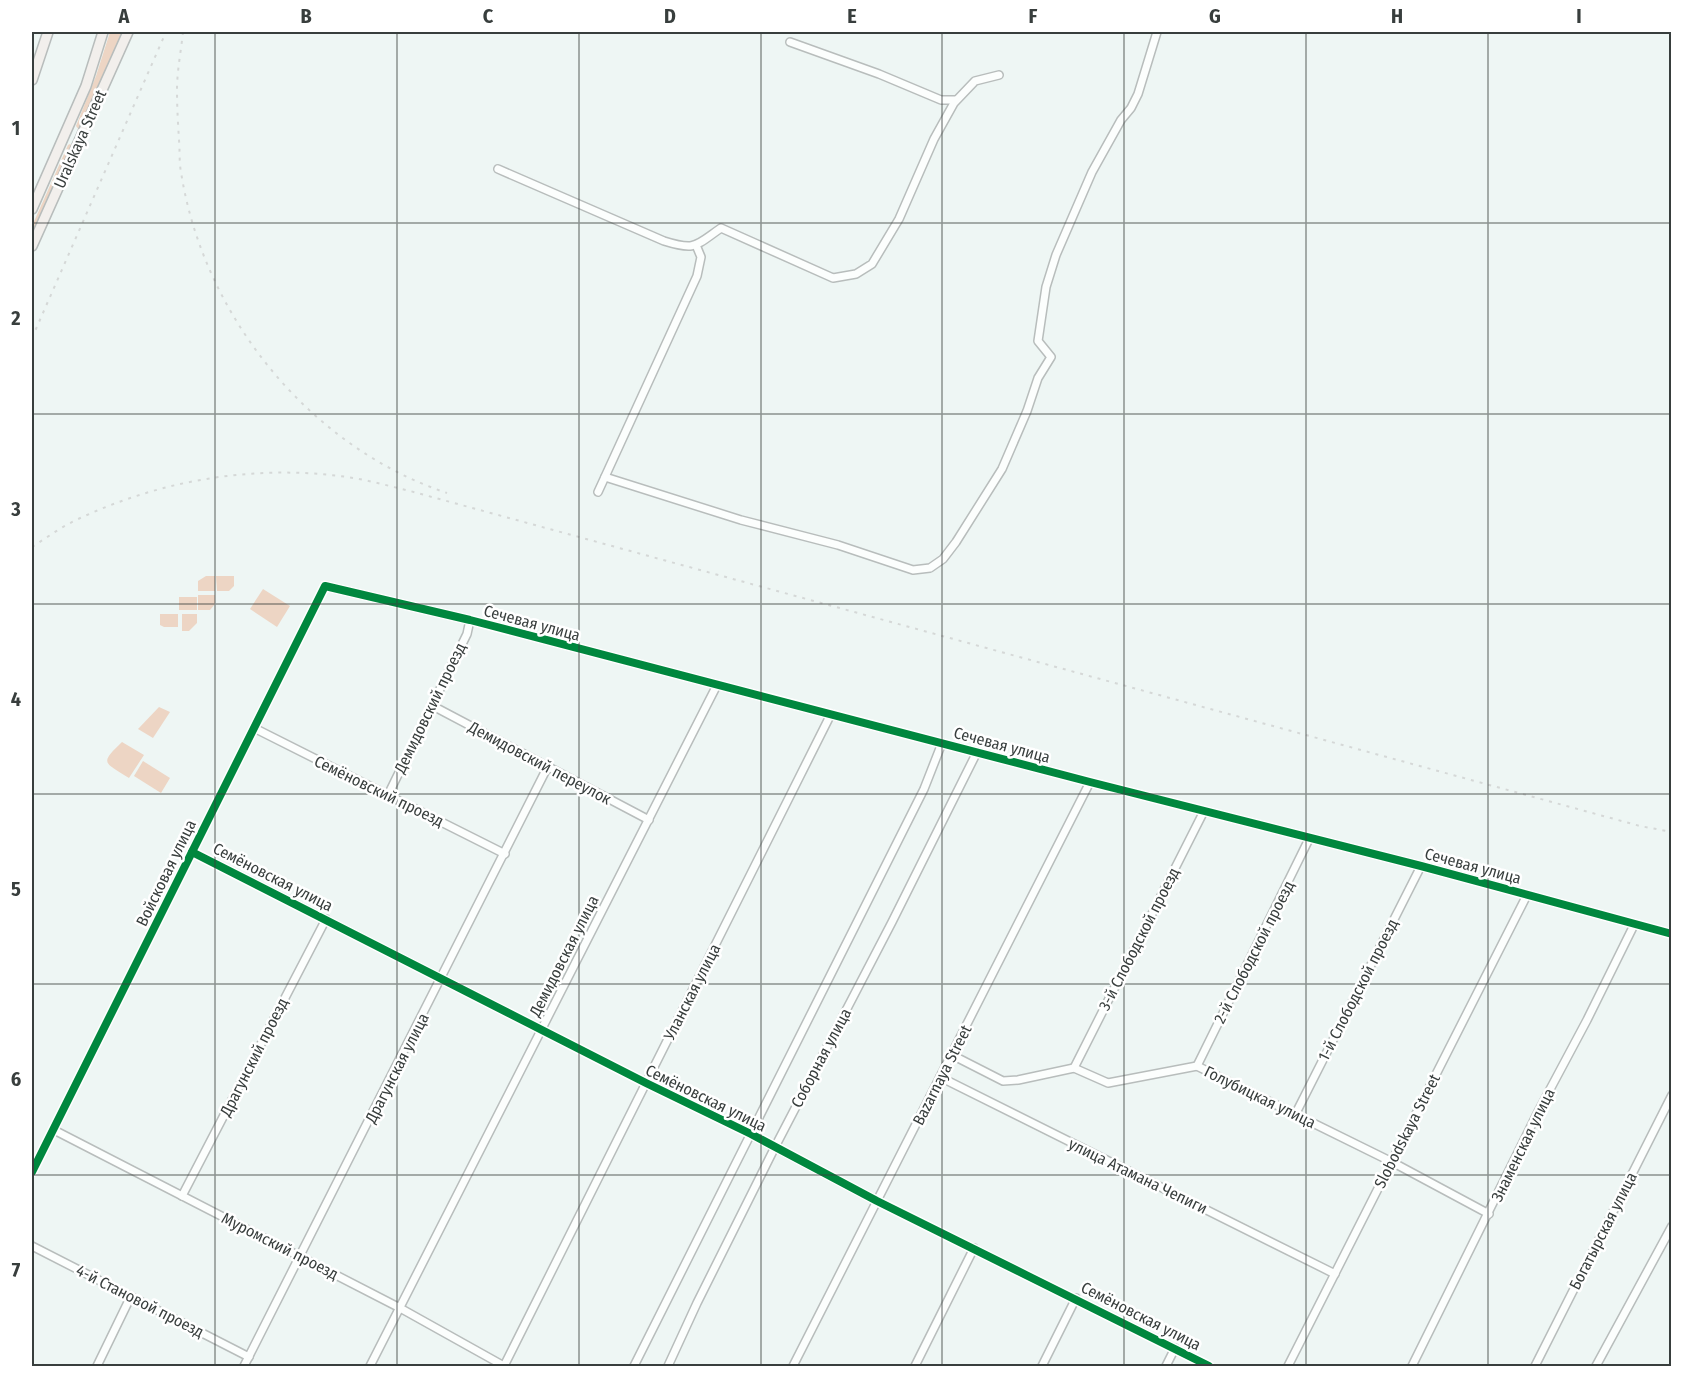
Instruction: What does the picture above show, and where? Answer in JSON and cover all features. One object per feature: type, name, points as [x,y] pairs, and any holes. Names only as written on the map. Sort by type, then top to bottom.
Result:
[{"type":"main road","points":[[32,80],[48,32]]},
{"type":"main road","name":"Uralskaya Street","points":[[32,209],[86,86],[103,32]]},
{"type":"main road","name":"Uralskaya Street","points":[[32,246],[128,32]]},
{"type":"main road","points":[[68,129],[81,135]]},
{"type":"street","points":[[605,477],[741,519],[838,545],[913,570],[930,568],[943,559],[1002,469],[1027,411],[1038,378],[1051,357],[1038,341],[1046,287],[1056,255],[1092,172],[1138,94],[1157,32]]},
{"type":"street","points":[[790,42],[879,74],[941,100],[956,100]]},
{"type":"street","points":[[498,169],[664,241],[686,248],[696,245],[721,228],[833,278],[856,274],[872,264],[894,228],[930,147],[956,100],[975,81],[999,75]]},
{"type":"street","points":[[598,492],[697,276],[700,258],[696,245]]},
{"type":"street","name":"Сечевая улица","points":[[325,586],[470,620],[717,686],[1421,866],[1671,934]]},
{"type":"street","name":"Войсковая улица","points":[[32,1172],[325,586]]},
{"type":"street","name":"Демидовский проезд","points":[[388,795],[467,634],[470,620]]},
{"type":"street","name":"Демидовская улица","points":[[370,1366],[717,686]]},
{"type":"street","name":"Демидовский переулок","points":[[431,705],[649,820]]},
{"type":"street","name":"Уланская улица","points":[[504,1366],[831,714]]},
{"type":"street","name":"Семёновский проезд","points":[[254,728],[505,854]]},
{"type":"street","points":[[634,1366],[924,789],[942,743]]},
{"type":"street","name":"Соборная улица","points":[[668,1366],[775,1147],[977,752]]},
{"type":"street","name":"Драгунская улица","points":[[244,1366],[547,768]]},
{"type":"street","name":"Bazarnaya Street","points":[[793,1366],[1090,782]]},
{"type":"street","name":"3-й Слободской проезд","points":[[1074,1068],[1204,811]]},
{"type":"street","name":"2-й Слободской проезд","points":[[1197,1066],[1309,838]]},
{"type":"street","name":"Семёновская улица","points":[[192,852],[751,1134],[877,1201],[1209,1366]]},
{"type":"street","name":"1-й Слободской проезд","points":[[1295,1114],[1421,866]]},
{"type":"street","name":"Slobodskaya Street","points":[[1288,1366],[1527,895]]},
{"type":"street","name":"Драгунский проезд","points":[[182,1196],[326,919]]},
{"type":"street","name":"Знаменская улица","points":[[1412,1366],[1634,925]]},
{"type":"street","points":[[952,1055],[1003,1081],[1074,1068]]},
{"type":"street","name":"Голубицкая улица","points":[[1074,1068],[1108,1083],[1197,1066],[1392,1162],[1489,1214]]},
{"type":"street","name":"улица Атамана Чепиги","points":[[940,1077],[1335,1274]]},
{"type":"street","name":"Богатырская улица","points":[[1535,1366],[1671,1095]]},
{"type":"street","name":"Муромский проезд","points":[[54,1130],[301,1256],[504,1366]]},
{"type":"street","points":[[1596,1366],[1671,1226]]},
{"type":"street","name":"4-й Становой проезд","points":[[32,1246],[249,1357]]},
{"type":"street","points":[[915,1366],[974,1248]]},
{"type":"street","points":[[97,1366],[132,1296]]},
{"type":"street","points":[[1042,1366],[1076,1298]]},
{"type":"street","points":[[1166,1366],[1175,1348]]},
{"type":"shaded area","points":[[110,32],[125,32],[79,130],[76,126],[96,76]]},
{"type":"shaded area","points":[[70,144],[73,147],[32,241],[32,226]]},
{"type":"shaded area","points":[[206,576],[215,576],[215,591],[198,591],[198,581]]},
{"type":"shaded area","points":[[216,576],[234,576],[234,586],[229,591],[217,591]]},
{"type":"shaded area","points":[[263,589],[290,606],[277,627],[250,609]]},
{"type":"shaded area","points":[[198,595],[215,595],[215,604],[210,610],[198,610]]},
{"type":"shaded area","points":[[179,597],[197,597],[197,610],[179,610]]},
{"type":"shaded area","points":[[160,614],[178,614],[178,627],[160,625]]},
{"type":"shaded area","points":[[182,614],[197,614],[197,623],[189,631],[182,631]]},
{"type":"shaded area","points":[[159,707],[170,712],[153,738],[138,729]]},
{"type":"shaded area","points":[[122,742],[144,755],[129,778],[114,769],[108,762],[110,755]]},
{"type":"shaded area","points":[[143,761],[170,778],[161,793],[134,776]]},
{"type":"railway","points":[[32,338],[166,32]]},
{"type":"railway","points":[[183,32],[177,90],[181,172],[193,225],[212,276],[238,324],[270,369],[308,409],[350,444],[397,472],[447,493]]},
{"type":"railway","points":[[32,547],[69,524],[106,507],[173,486],[242,474],[312,473],[355,478],[410,491],[1640,826],[1672,832]]},
{"type":"cycle path","points":[[32,1172],[325,586],[470,620],[1421,866],[1672,934]]},
{"type":"cycle path","points":[[192,852],[751,1134],[877,1201],[1209,1366]]}]
